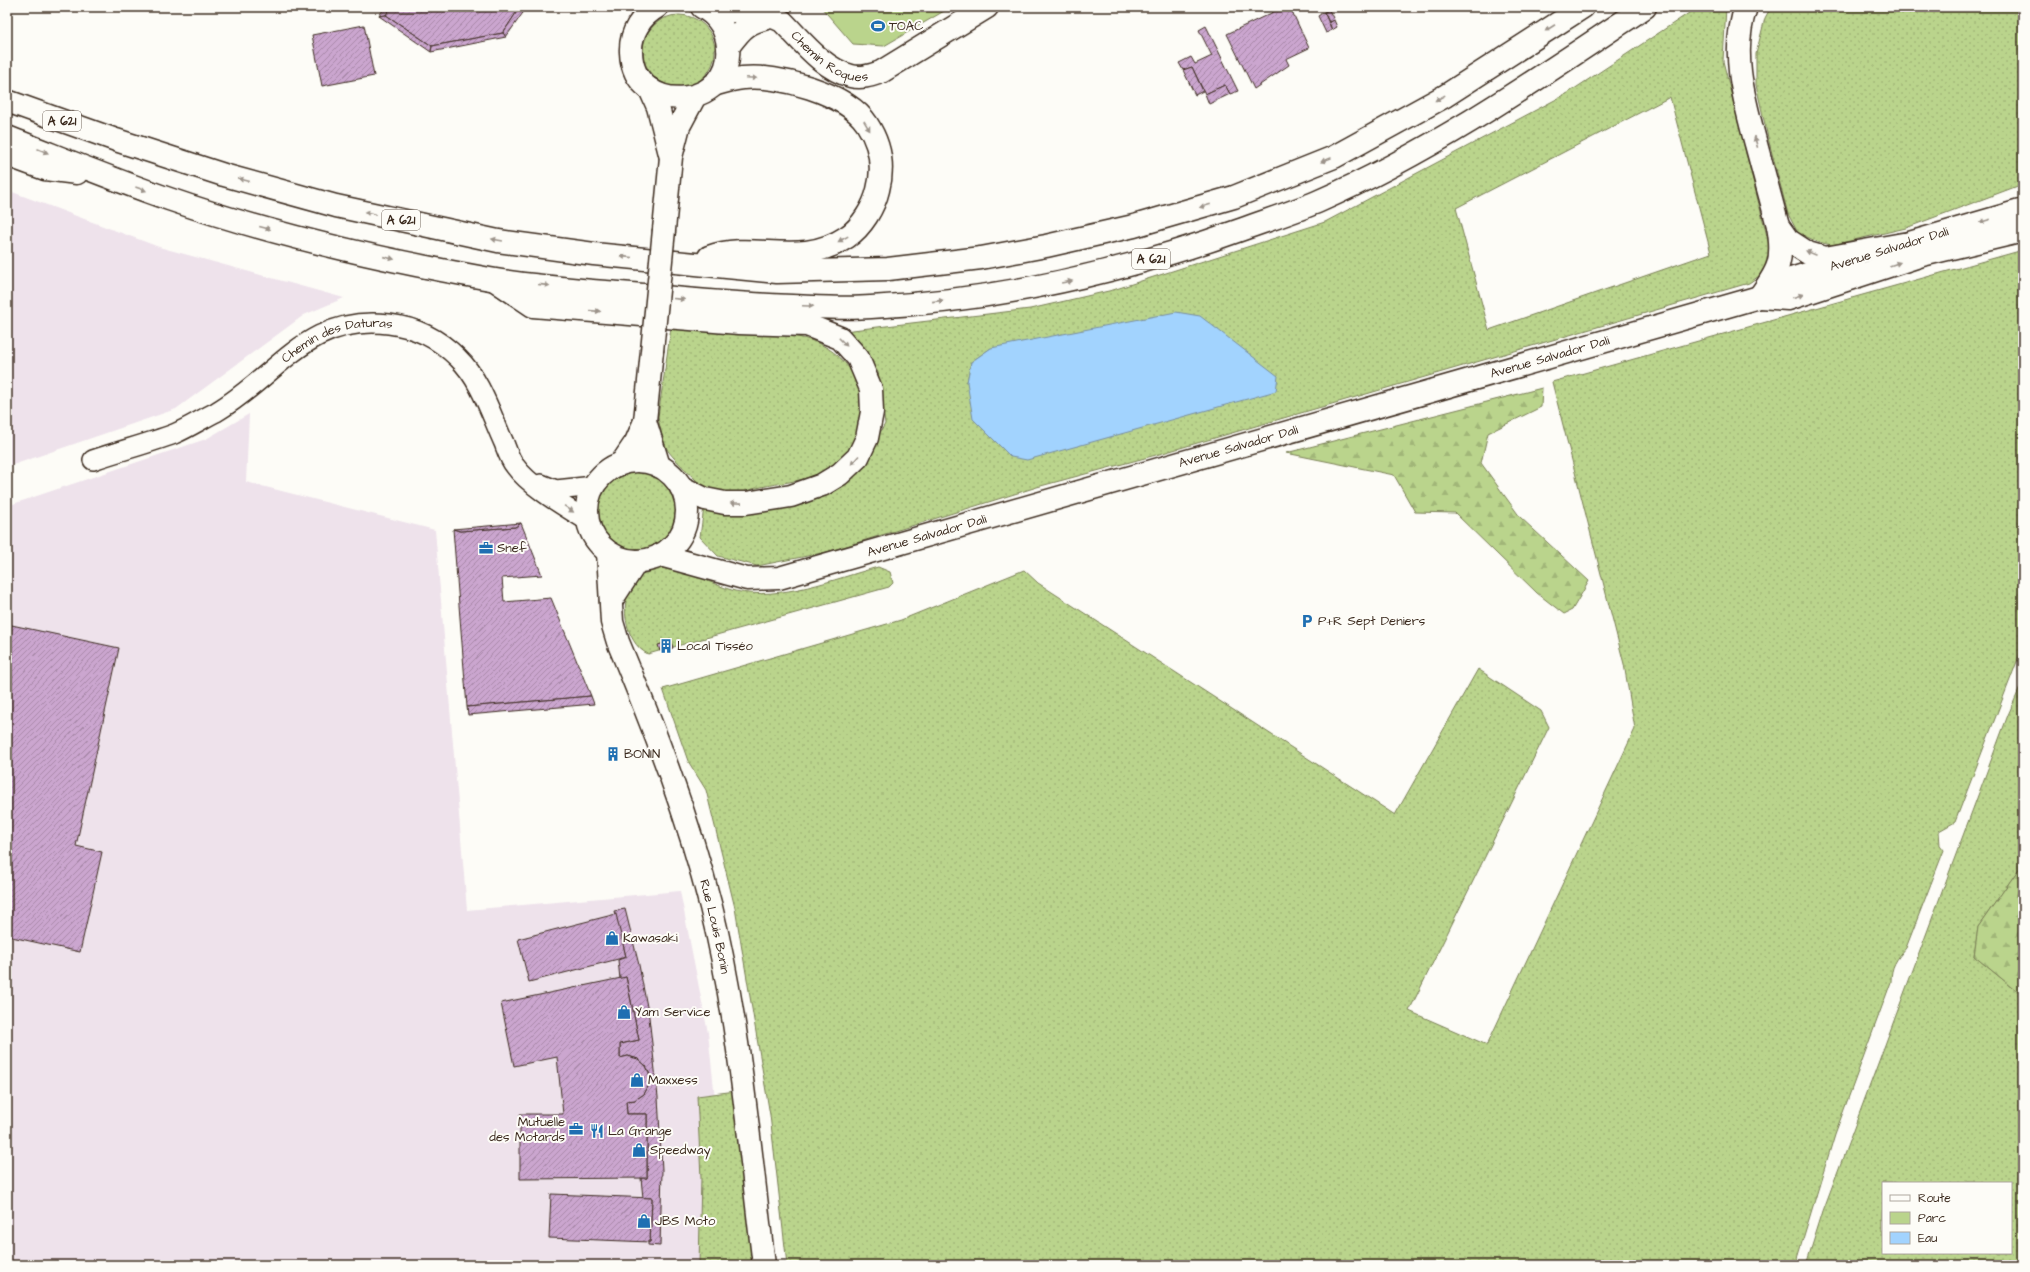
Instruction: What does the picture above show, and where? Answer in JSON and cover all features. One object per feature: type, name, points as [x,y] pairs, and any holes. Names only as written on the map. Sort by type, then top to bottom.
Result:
[{"type":"main road","points":[[657,7],[646,15],[638,25],[631,45],[631,58],[635,70],[641,80],[650,89],[660,95],[684,99],[743,78],[778,79],[800,84],[821,92],[849,106],[866,123],[879,150],[882,174],[876,199],[866,218],[848,236],[828,247],[803,254],[722,252],[693,263]]},
{"type":"main road","name":"Chemin Roques","points":[[706,10],[758,10],[774,16],[782,21],[822,61],[837,71],[852,77],[867,76],[881,72],[987,7]]},
{"type":"main road","name":"A 621","points":[[7,101],[116,140],[224,175],[336,206],[498,241],[594,254],[776,272],[888,269],[973,259],[1046,246],[1134,226],[1234,197],[1334,157],[1445,96],[1583,7]]},
{"type":"main road","name":"A 621","points":[[7,137],[104,176],[173,200],[323,244],[494,280],[714,302],[867,308],[996,294],[1074,280],[1185,250],[1316,202],[1438,142],[1523,89],[1645,7]]},
{"type":"main road","points":[[1746,7],[1740,25],[1739,60],[1743,95],[1778,226],[1782,257],[1776,273],[1760,298]]},
{"type":"main road","points":[[621,464],[636,442],[645,421],[670,157],[680,126],[704,91],[725,68],[728,47],[722,28],[706,10]]},
{"type":"main road","points":[[728,47],[740,30],[754,21],[774,16]]},
{"type":"main road","points":[[650,89],[658,107],[670,157]]},
{"type":"main road","points":[[7,90],[56,111],[116,140]]},
{"type":"main road","points":[[7,155],[45,169],[104,176]]},
{"type":"main road","name":"Avenue Salvador Dali","points":[[1760,298],[1782,282],[1904,244],[2023,210]]},
{"type":"main road","points":[[1778,226],[1788,240],[1808,253],[1825,258],[1904,244]]},
{"type":"main road","name":"Avenue Salvador Dali","points":[[660,555],[674,558],[694,566],[747,579],[779,578],[1760,298],[1788,299],[1922,255],[2023,231]]},
{"type":"main road","points":[[494,280],[533,306],[738,324],[806,325],[840,338],[858,358],[871,389],[872,412],[867,438],[858,457],[840,474],[822,485],[791,496],[746,503],[725,503],[705,499],[681,487]]},
{"type":"main road","points":[[645,421],[659,466]]},
{"type":"main road","points":[[641,461],[659,466],[668,472],[681,487],[685,498],[687,511],[683,531],[670,548],[660,555],[649,560],[637,561],[622,559],[608,552],[592,533],[588,521],[588,503],[594,486],[606,472],[621,464],[641,461]]},
{"type":"main road","name":"Avenue Salvador Dali","points":[[683,531],[687,541],[699,557],[715,570]]},
{"type":"main road","name":"Rue Louis Bonin","points":[[608,552],[612,622],[618,642],[676,790],[711,906],[731,1002],[764,1265]]},
{"type":"main road","points":[[611,601],[637,561]]},
{"type":"street","name":"Chemin des Daturas","points":[[93,460],[175,433],[217,411],[261,379],[296,349],[322,333],[347,324],[376,322],[411,328],[435,339],[459,358],[476,381],[514,466],[528,479],[588,521]]},
{"type":"street","name":"Chemin des Daturas","points":[[528,479],[556,490],[594,486]]},
{"type":"shaded area","points":[[7,190],[159,247],[344,298],[304,315],[176,409],[7,467]]},
{"type":"shaded area","points":[[249,414],[246,482],[435,530],[467,910],[680,891],[708,1033],[733,1265],[7,1265],[7,506],[206,439]]},
{"type":"green space","name":"TOAC","points":[[821,7],[951,7],[884,46],[853,44]]},
{"type":"green space","points":[[1698,7],[1726,7],[1723,61],[1771,252],[1765,272],[1749,283],[1156,455],[1037,487],[827,552],[757,566],[718,556],[700,537],[704,507],[752,511],[813,500],[856,475],[885,424],[878,372],[844,331],[1030,309],[1113,290],[1325,222],[1568,93]],"holes":[[[1670,97],[1711,253],[1489,330],[1456,208]],[[991,348],[967,382],[971,362]]]},
{"type":"green space","points":[[1771,7],[2023,7],[2023,184],[1906,228],[1832,245],[1818,242],[1798,233],[1788,214],[1756,85],[1756,54],[1765,18]]},
{"type":"green space","points":[[679,15],[699,21],[709,31],[715,51],[709,71],[699,81],[679,87],[659,81],[649,71],[643,51],[649,31],[659,21]]},
{"type":"green space","points":[[2023,250],[2023,646],[1955,822],[1939,831],[1940,845],[1944,850],[1906,948],[1893,967],[1891,982],[1835,1134],[1795,1265],[787,1265],[770,1115],[735,908],[706,790],[688,761],[663,689],[901,620],[1024,570],[1038,583],[1395,815],[1478,669],[1541,711],[1549,727],[1409,1011],[1487,1045],[1635,729],[1624,664],[1552,382]]},
{"type":"green space","points":[[671,328],[805,338],[827,348],[839,357],[849,368],[856,380],[860,394],[862,408],[860,423],[849,452],[828,470],[815,475],[749,490],[728,497],[719,497],[715,495],[689,474],[675,459],[667,449],[661,433],[658,417]]},
{"type":"green space","points":[[1542,388],[1541,407],[1488,433],[1481,463],[1520,517],[1589,581],[1572,610],[1564,614],[1537,593],[1455,513],[1415,512],[1394,475],[1286,453]]},
{"type":"green space","points":[[637,471],[652,474],[659,478],[669,488],[673,495],[676,510],[673,525],[669,532],[659,542],[652,546],[637,549],[622,546],[615,542],[605,532],[601,525],[598,510],[601,495],[605,488],[615,478],[622,474]]},
{"type":"green space","points":[[667,567],[684,571],[735,591],[753,593],[789,591],[826,583],[878,567],[890,572],[893,583],[889,587],[648,654],[633,640],[629,630],[626,620],[626,597],[635,579],[650,571]]},
{"type":"green space","points":[[2023,681],[2023,863],[1978,927],[1974,956],[2023,996],[2023,1265],[1806,1265],[1823,1211],[2008,715]]},
{"type":"green space","points":[[2023,863],[2023,996],[1974,956],[1978,927]]},
{"type":"green space","points":[[736,1091],[755,1265],[699,1265],[701,1178],[697,1096]]},
{"type":"water","points":[[1176,312],[1200,316],[1278,376],[1276,391],[1027,460],[1011,457],[973,419],[967,382],[971,362],[991,348]]},
{"type":"building","points":[[385,7],[391,7],[386,15],[379,16]]},
{"type":"building","points":[[391,7],[520,7],[503,33],[432,46],[386,15]]},
{"type":"building","points":[[520,7],[527,7],[506,37],[503,33]]},
{"type":"building","points":[[1284,7],[1290,7],[1309,48],[1286,59],[1289,65],[1254,89],[1227,34]]},
{"type":"building","points":[[1329,10],[1334,20],[1329,22],[1324,12]]},
{"type":"building","points":[[1324,12],[1332,30],[1326,33],[1318,16]]},
{"type":"building","points":[[386,15],[432,46],[431,52],[379,16]]},
{"type":"building","points":[[1334,20],[1337,27],[1332,30],[1329,22]]},
{"type":"building","points":[[364,25],[374,76],[322,86],[312,35]]},
{"type":"building","points":[[1206,26],[1238,91],[1230,94],[1225,85],[1205,94],[1192,67],[1183,70],[1179,63],[1191,57],[1195,64],[1212,56],[1199,30]]},
{"type":"building","points":[[503,33],[506,37],[431,52],[432,46]]},
{"type":"building","points":[[1192,67],[1203,91],[1195,95],[1183,70]]},
{"type":"building","points":[[1225,85],[1230,94],[1209,104],[1205,94]]},
{"type":"building","points":[[521,523],[542,575],[502,578],[504,602],[551,598],[591,696],[467,707],[453,529],[460,531],[515,527]]},
{"type":"building","points":[[521,523],[515,527],[460,531],[453,529]]},
{"type":"building","points":[[7,624],[119,648],[76,846],[102,852],[80,952],[7,936]]},
{"type":"building","name":"Local Tisséo","points":[[671,641],[673,648],[660,651],[658,645]]},
{"type":"building","points":[[591,696],[594,704],[468,715],[467,707]]},
{"type":"building","name":"BONIN","points":[[615,749],[616,759],[611,759],[610,750]]},
{"type":"building","points":[[625,909],[639,965],[649,1017],[658,1097],[662,1170],[660,1246],[648,1245],[648,1242],[650,1242],[652,1198],[643,1198],[641,1178],[647,1178],[647,1114],[627,1114],[626,1101],[635,1100],[644,1094],[650,1083],[649,1073],[646,1066],[638,1059],[628,1056],[620,1058],[620,1044],[639,1040],[626,977],[620,979],[618,960],[626,957],[614,911]]},
{"type":"building","points":[[616,914],[626,957],[529,982],[518,939]]},
{"type":"building","points":[[626,977],[639,1040],[620,1044],[620,1058],[628,1056],[638,1059],[646,1066],[649,1073],[650,1083],[644,1094],[635,1100],[626,1101],[627,1114],[647,1114],[647,1178],[520,1179],[520,1114],[563,1114],[557,1057],[514,1066],[501,1003]]},
{"type":"building","points":[[551,1194],[652,1198],[650,1242],[549,1238]]},
{"type":"place","name":"TOAC","points":[[878,26]]},
{"type":"place","name":"Snef","points":[[486,548]]},
{"type":"place","name":"P+R Sept Deniers","points":[[1307,621]]},
{"type":"place","name":"Local Tisséo","points":[[666,646]]},
{"type":"place","name":"BONIN","points":[[613,754]]},
{"type":"place","name":"Kawasaki","points":[[612,938]]},
{"type":"place","name":"Yam Service","points":[[624,1012]]},
{"type":"place","name":"Maxxess","points":[[637,1080]]},
{"type":"place","name":"Mutuelle des Motards","points":[[576,1129]]},
{"type":"place","name":"La Grange","points":[[597,1131]]},
{"type":"place","name":"Speedway","points":[[639,1150]]},
{"type":"place","name":"JBS Moto","points":[[644,1221]]}]
